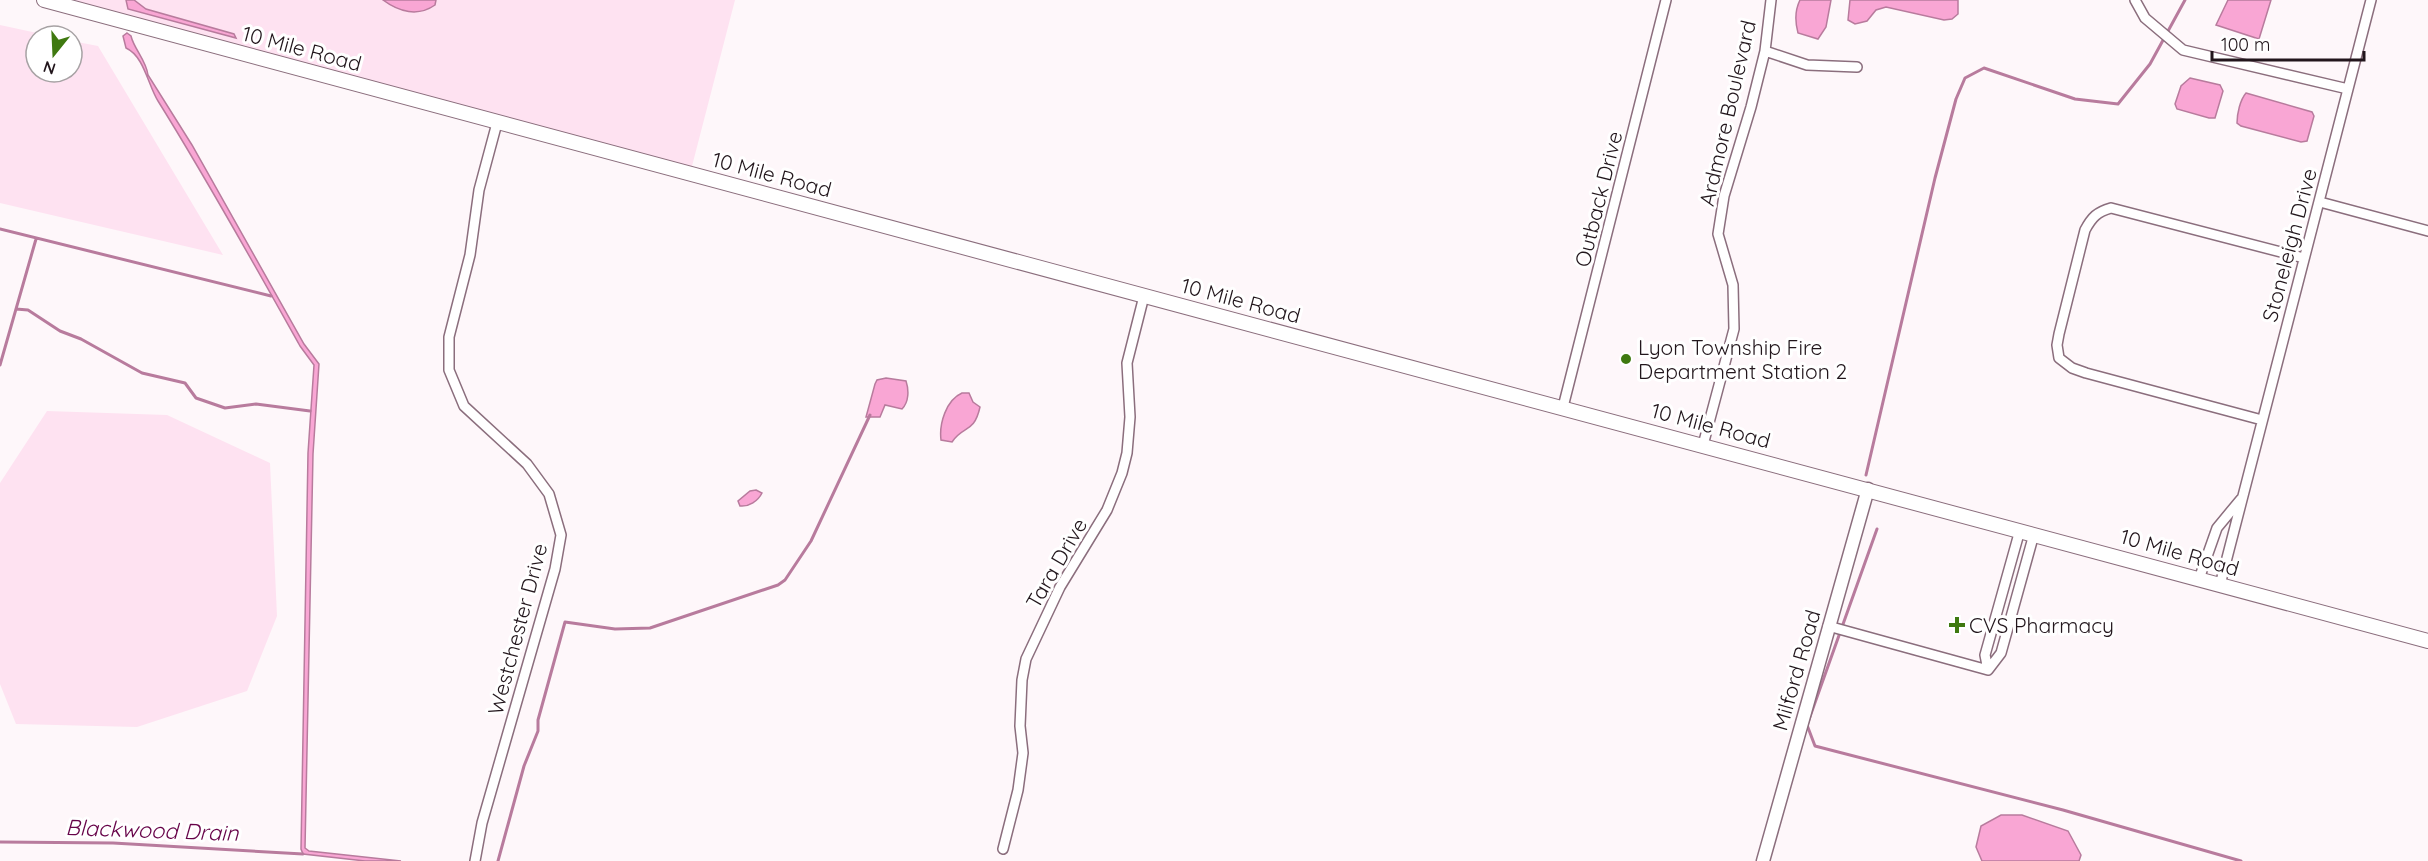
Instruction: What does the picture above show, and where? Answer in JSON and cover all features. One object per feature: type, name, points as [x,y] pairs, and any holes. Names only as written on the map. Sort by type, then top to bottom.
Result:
[{"type":"main road","name":"10 Mile Road","points":[[44,0],[2428,641]]},
{"type":"street","name":"Outback Drive","points":[[1563,407],[1666,0]]},
{"type":"street","name":"Ardmore Boulevard","points":[[1703,445],[1734,329],[1733,285],[1718,234],[1724,196],[1765,51],[1771,0]]},
{"type":"street","points":[[2135,0],[2145,18],[2183,50],[2348,89]]},
{"type":"street","name":"Stoneleigh Drive","points":[[2220,585],[2371,0]]},
{"type":"street","points":[[1765,51],[1808,65],[1857,67]]},
{"type":"street","name":"Westchester Drive","points":[[475,861],[482,823],[555,569],[561,535],[549,494],[527,464],[464,406],[449,370],[449,337],[470,255],[479,190],[497,123]]},
{"type":"street","points":[[2320,202],[2428,231]]},
{"type":"street","points":[[2262,420],[2086,373],[2072,368],[2059,358],[2057,345],[2059,334],[2085,230],[2099,211],[2111,208],[2304,258]]},
{"type":"street","name":"Tara Drive","points":[[1003,849],[1018,790],[1023,753],[1021,705],[1026,659],[1060,587],[1107,510],[1122,473],[1127,453],[1130,417],[1127,363],[1144,296]]},
{"type":"street","name":"Milford Road","points":[[1763,861],[1868,489]]},
{"type":"street","name":"Stoneleigh Drive","points":[[2199,579],[2217,528],[2241,499]]},
{"type":"street","points":[[1988,670],[1985,655],[2020,530]]},
{"type":"street","points":[[1988,670],[2001,653],[2034,534]]},
{"type":"street","points":[[1828,626],[1988,670]]},
{"type":"shaded area","points":[[70,0],[735,0],[691,170]]},
{"type":"shaded area","points":[[126,0],[134,0],[146,9],[234,34],[236,38],[128,9]]},
{"type":"shaded area","points":[[383,0],[436,0],[435,5],[429,9],[409,12],[395,8]]},
{"type":"shaded area","points":[[1800,0],[1831,0],[1826,27],[1818,39],[1798,33],[1796,16]]},
{"type":"shaded area","points":[[1850,0],[1958,0],[1958,14],[1952,19],[1944,20],[1886,7],[1876,10],[1867,21],[1855,24],[1848,20]]},
{"type":"shaded area","points":[[2228,0],[2271,0],[2259,39],[2216,25]]},
{"type":"shaded area","points":[[0,25],[24,30],[24,84],[84,84],[84,43],[98,46],[223,255],[0,203]]},
{"type":"shaded area","points":[[127,33],[131,36],[145,64],[148,75],[192,145],[304,344],[319,364],[313,454],[305,848],[309,851],[401,861],[365,861],[303,854],[301,849],[308,453],[314,365],[300,346],[213,192],[158,101],[137,57],[126,48],[123,36]]},
{"type":"shaded area","points":[[2190,78],[2220,85],[2223,91],[2215,118],[2177,109],[2175,104],[2181,86]]},
{"type":"shaded area","points":[[2246,93],[2312,112],[2314,116],[2307,141],[2301,142],[2237,123],[2239,107]]},
{"type":"shaded area","points":[[886,378],[906,381],[908,392],[906,403],[902,409],[885,405],[880,417],[866,417],[877,380]]},
{"type":"shaded area","points":[[969,393],[973,402],[980,407],[978,416],[952,442],[941,440],[941,427],[945,413],[956,396]]},
{"type":"shaded area","points":[[47,411],[167,415],[270,463],[277,616],[247,691],[137,727],[16,724],[0,684],[0,483]]},
{"type":"shaded area","points":[[756,490],[762,493],[758,499],[753,503],[740,506],[738,501],[750,491]]},
{"type":"shaded area","points":[[2001,815],[2022,815],[2068,831],[2081,855],[2079,861],[1982,861],[1976,847],[1981,826]]},
{"type":"waterway","points":[[1866,475],[1935,178],[1956,99],[1965,78],[1984,68],[2075,99],[2118,104],[2150,64],[2185,0]]},
{"type":"waterway","points":[[0,229],[271,296]]},
{"type":"waterway","points":[[0,365],[36,239]]},
{"type":"waterway","points":[[16,309],[28,310],[60,331],[81,339],[142,373],[185,383],[196,398],[225,408],[256,404],[310,411]]},
{"type":"waterway","points":[[498,861],[524,766],[538,731],[538,720],[565,622],[615,629],[650,628],[778,585],[785,580],[811,541],[870,415]]},
{"type":"waterway","points":[[1877,529],[1807,725],[1815,746],[2063,810],[2241,861]]},
{"type":"waterway","name":"Blackwood Drain","points":[[0,842],[113,843],[303,854]]},
{"type":"place","name":"Lyon Township Fire Department Station 2","points":[[1626,359]]},
{"type":"place","name":"CVS Pharmacy","points":[[1957,625]]}]
